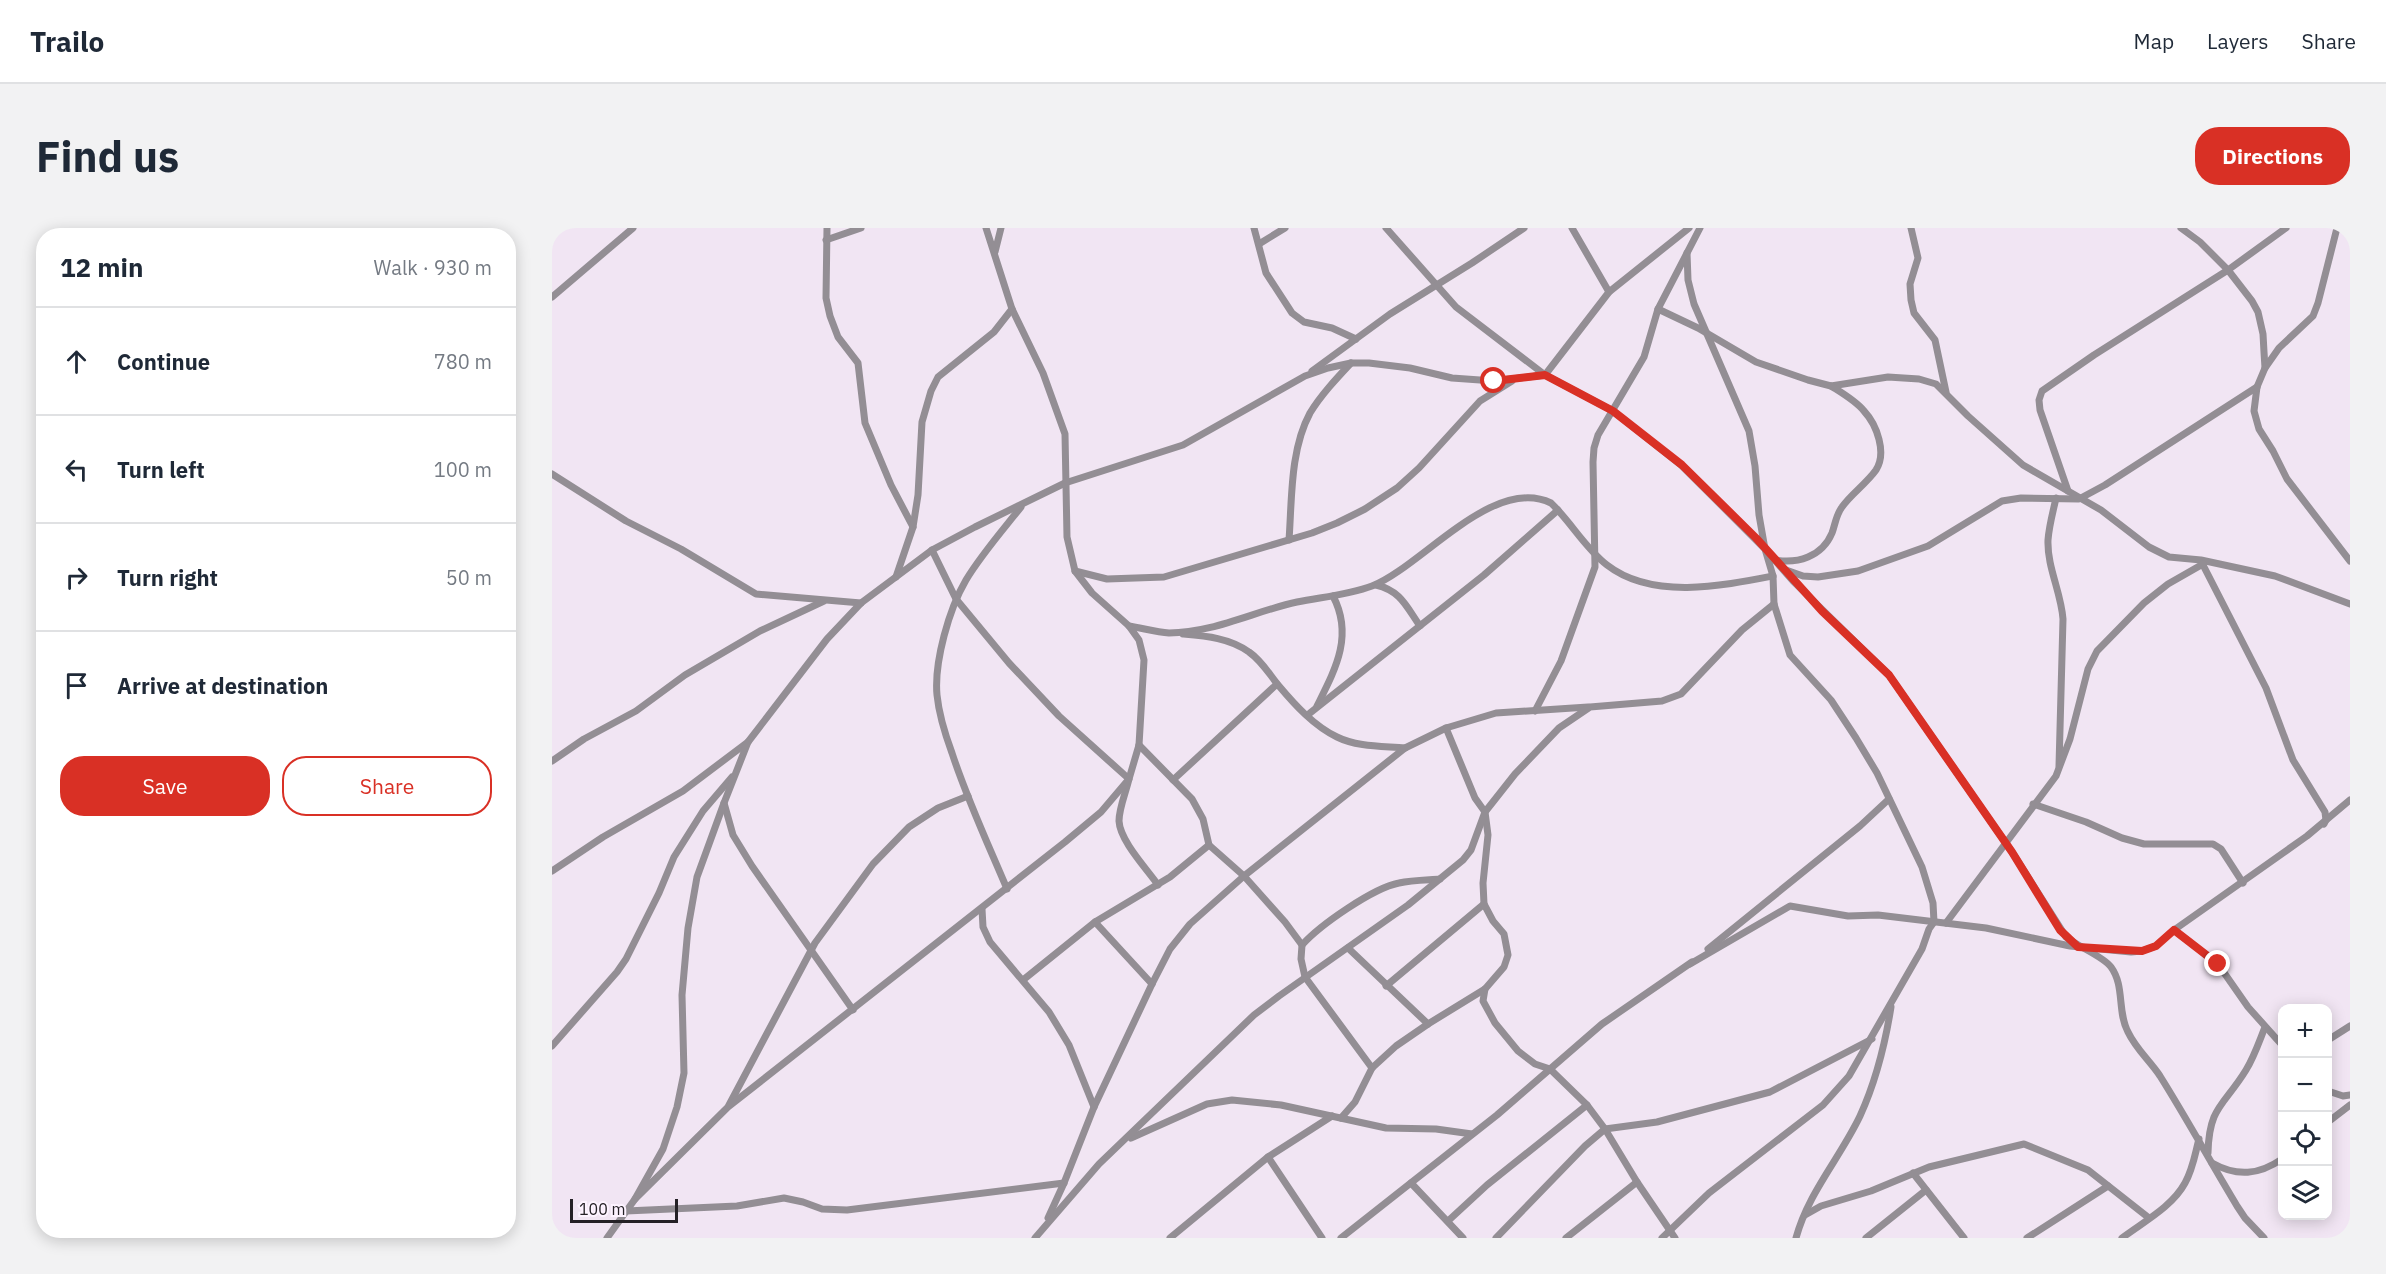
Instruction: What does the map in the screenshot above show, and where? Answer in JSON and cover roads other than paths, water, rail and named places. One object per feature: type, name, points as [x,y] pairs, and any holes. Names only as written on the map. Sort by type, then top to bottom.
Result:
[{"type":"street","points":[[552,297],[633,228]]},
{"type":"street","points":[[827,228],[826,298],[830,316],[838,337],[858,363],[865,423],[886,474],[913,527]]},
{"type":"street","points":[[826,240],[861,228]]},
{"type":"street","points":[[986,228],[1012,309],[1043,373],[1065,434],[1067,537],[1075,571],[1092,593],[1129,626],[1139,640],[1144,660],[1138,745],[1119,820],[1121,830],[1131,849],[1158,885]]},
{"type":"street","points":[[994,255],[1001,228]]},
{"type":"street","points":[[1254,228],[1266,273],[1292,313],[1304,322],[1332,328],[1356,339]]},
{"type":"street","points":[[1259,244],[1285,228]]},
{"type":"street","points":[[1386,228],[1456,307],[1545,375],[1613,411],[1682,465],[1889,675],[2007,844],[2060,930],[2078,947],[2107,963],[2112,969],[2117,978],[2126,1030],[2158,1073],[2245,1218],[2264,1238]]},
{"type":"street","points":[[552,871],[603,837],[683,791],[748,742],[827,639],[861,603],[932,550],[1065,483],[1183,445],[1305,376],[1390,314],[1524,228]]},
{"type":"street","points":[[1572,228],[1609,292]]},
{"type":"street","points":[[1305,376],[1351,363],[1410,368],[1452,378],[1494,381],[1545,375],[1609,292],[1689,228]]},
{"type":"street","points":[[1535,711],[1561,661],[1592,578],[1595,554],[1594,448],[1598,435],[1644,357],[1658,309],[1700,228]]},
{"type":"street","points":[[1911,228],[1918,258],[1910,284],[1911,300],[1914,313],[1935,340],[1946,392]]},
{"type":"street","points":[[2181,228],[2200,242],[2228,270],[2252,301],[2258,312],[2263,334],[2265,368]]},
{"type":"street","points":[[2068,491],[2040,410],[2039,400],[2042,391],[2094,355],[2228,270],[2286,228]]},
{"type":"street","points":[[2337,228],[2313,316],[2279,348],[2265,368],[2256,387],[2254,411],[2259,429],[2287,479],[2350,561]]},
{"type":"street","points":[[1662,1238],[1726,1180],[1823,1105],[1849,1076],[1873,1038],[1922,949],[1934,922],[1933,903],[1922,867],[1877,773],[1831,700],[1790,655],[1774,604],[1773,576],[1759,515],[1755,466],[1749,431],[1694,304],[1688,280],[1687,253]]},
{"type":"street","points":[[896,577],[913,527],[918,495],[922,422],[931,391],[938,377],[994,332],[1012,309]]},
{"type":"street","points":[[1658,309],[1756,362],[1832,386],[1863,410],[1873,423],[1881,456],[1877,469],[1842,507],[1824,545],[1800,561],[1775,560]]},
{"type":"street","points":[[1289,540],[1294,470],[1309,415],[1326,390],[1351,363]]},
{"type":"street","points":[[1832,386],[1851,385],[1888,377],[1919,379],[1936,384],[2023,465],[2101,510],[2149,547],[2169,557],[2275,576],[2350,604]]},
{"type":"street","points":[[1075,571],[1107,579],[1164,577],[1289,540],[1337,523],[1365,509],[1397,488],[1414,473],[1480,401],[1517,379]]},
{"type":"street","points":[[1783,570],[1803,576],[1818,577],[1858,571],[1928,546],[2002,501],[2079,499],[2256,387]]},
{"type":"street","points":[[552,474],[626,521],[681,549],[744,588],[767,596],[861,603]]},
{"type":"street","points":[[1169,633],[1217,625],[1295,603],[1359,591],[1376,585],[1473,517],[1493,508],[1527,498],[1540,498],[1558,510],[1605,564],[1633,579],[1685,588],[1715,587],[1773,576]]},
{"type":"street","points":[[2056,498],[2048,539],[2050,561],[2062,602],[2063,619],[2059,770]]},
{"type":"street","points":[[1008,888],[968,796],[941,720],[937,693],[938,672],[956,599],[966,579],[1022,505]]},
{"type":"street","points":[[1310,713],[1484,574],[1558,510]]},
{"type":"street","points":[[932,550],[956,599],[1009,663],[1059,716],[1129,779]]},
{"type":"street","points":[[1946,923],[2007,844],[2059,770],[2070,739],[2088,669],[2097,651],[2111,634],[2152,597],[2202,562]]},
{"type":"street","points":[[2202,562],[2266,688],[2293,760],[2325,812],[2324,824]]},
{"type":"street","points":[[1376,585],[1390,589],[1398,596],[1420,626]]},
{"type":"street","points":[[1310,713],[1317,707],[1336,670],[1339,659],[1341,622],[1338,604],[1333,596]]},
{"type":"street","points":[[552,761],[584,738],[636,711],[685,675],[760,631],[826,600]]},
{"type":"street","points":[[1044,1226],[1094,1107],[1170,948],[1190,924],[1244,876],[1405,748],[1446,728],[1496,713],[1672,699],[1681,694],[1742,630],[1774,604]]},
{"type":"street","points":[[1129,626],[1226,640],[1248,651],[1263,665],[1293,703],[1337,737],[1353,742],[1405,748]]},
{"type":"street","points":[[1173,780],[1277,684]]},
{"type":"street","points":[[1035,1238],[1099,1164],[1254,1015],[1440,879],[1472,850],[1485,812],[1538,748],[1559,728],[1590,707]]},
{"type":"street","points":[[1310,713],[1314,721]]},
{"type":"street","points":[[1341,1118],[1355,1102],[1372,1068],[1396,1046],[1485,989],[1504,967],[1508,955],[1504,934],[1493,921],[1484,904],[1483,883],[1488,834],[1485,812],[1474,798],[1446,728]]},
{"type":"street","points":[[607,1238],[635,1199],[663,1149],[677,1107],[684,1073],[682,995],[688,928],[698,877],[748,742]]},
{"type":"street","points":[[1138,745],[1192,799],[1203,819],[1209,845],[1244,876],[1302,945],[1301,959],[1305,977],[1372,1068]]},
{"type":"street","points":[[552,1046],[626,959],[674,857],[704,811],[736,772]]},
{"type":"street","points":[[635,1199],[728,1107],[982,909],[1101,812],[1129,779]]},
{"type":"street","points":[[728,1107],[810,951],[873,864],[909,827],[938,808],[968,796]]},
{"type":"street","points":[[1341,1238],[1497,1115],[1602,1024],[1689,964],[1860,826],[1890,799]]},
{"type":"street","points":[[1689,964],[1790,906],[1848,916],[1878,915],[1986,928],[2078,947],[2142,951],[2156,946],[2174,930],[2324,824],[2350,800]]},
{"type":"street","points":[[724,803],[734,835],[810,951],[853,1010]]},
{"type":"street","points":[[2033,804],[2086,822],[2122,838],[2144,844],[2213,843],[2221,849],[2242,883]]},
{"type":"street","points":[[1023,980],[1095,922],[1158,885],[1209,845]]},
{"type":"street","points":[[1302,945],[1346,910],[1389,886],[1440,879]]},
{"type":"street","points":[[1386,986],[1484,904]]},
{"type":"street","points":[[982,909],[983,927],[990,942],[1049,1012],[1069,1045],[1094,1107]]},
{"type":"street","points":[[1095,922],[1152,984]]},
{"type":"street","points":[[2174,930],[2218,964],[2237,992],[2278,1040]]},
{"type":"street","points":[[1348,948],[1428,1024]]},
{"type":"street","points":[[1485,989],[1483,1001],[1495,1023],[1518,1050],[1535,1064],[1550,1069],[1587,1105],[1675,1238]]},
{"type":"street","points":[[1796,1238],[1813,1196],[1860,1116],[1886,1042],[1892,1000]]},
{"type":"street","points":[[2332,1037],[2350,1026]]},
{"type":"street","points":[[2209,1159],[2208,1132],[2212,1119],[2247,1068],[2265,1027]]},
{"type":"street","points":[[1496,1238],[1605,1129],[1657,1122],[1770,1092],[1873,1038]]},
{"type":"street","points":[[2332,1092],[2343,1096],[2350,1095]]},
{"type":"street","points":[[1123,1142],[1207,1104],[1232,1100],[1281,1106],[1386,1128],[1436,1129],[1472,1134]]},
{"type":"street","points":[[1448,1221],[1487,1185],[1587,1105]]},
{"type":"street","points":[[2332,1119],[2350,1105]]},
{"type":"street","points":[[1170,1238],[1268,1157],[1332,1116]]},
{"type":"street","points":[[2122,1238],[2175,1198],[2192,1168],[2199,1139]]},
{"type":"street","points":[[1805,1215],[1821,1206],[1871,1191],[1913,1173],[1959,1159],[2024,1144],[2088,1170],[2150,1218]]},
{"type":"street","points":[[1268,1157],[1322,1238]]},
{"type":"street","points":[[2209,1159],[2226,1171],[2247,1173],[2266,1169],[2278,1163]]},
{"type":"street","points":[[1913,1173],[1964,1238]]},
{"type":"street","points":[[1411,1182],[1463,1238]]},
{"type":"street","points":[[1566,1238],[1637,1182]]},
{"type":"street","points":[[626,1211],[737,1206],[784,1198],[822,1209],[847,1210],[1064,1183]]},
{"type":"street","points":[[2026,1238],[2108,1186]]},
{"type":"street","points":[[1866,1238],[1926,1190]]}]
